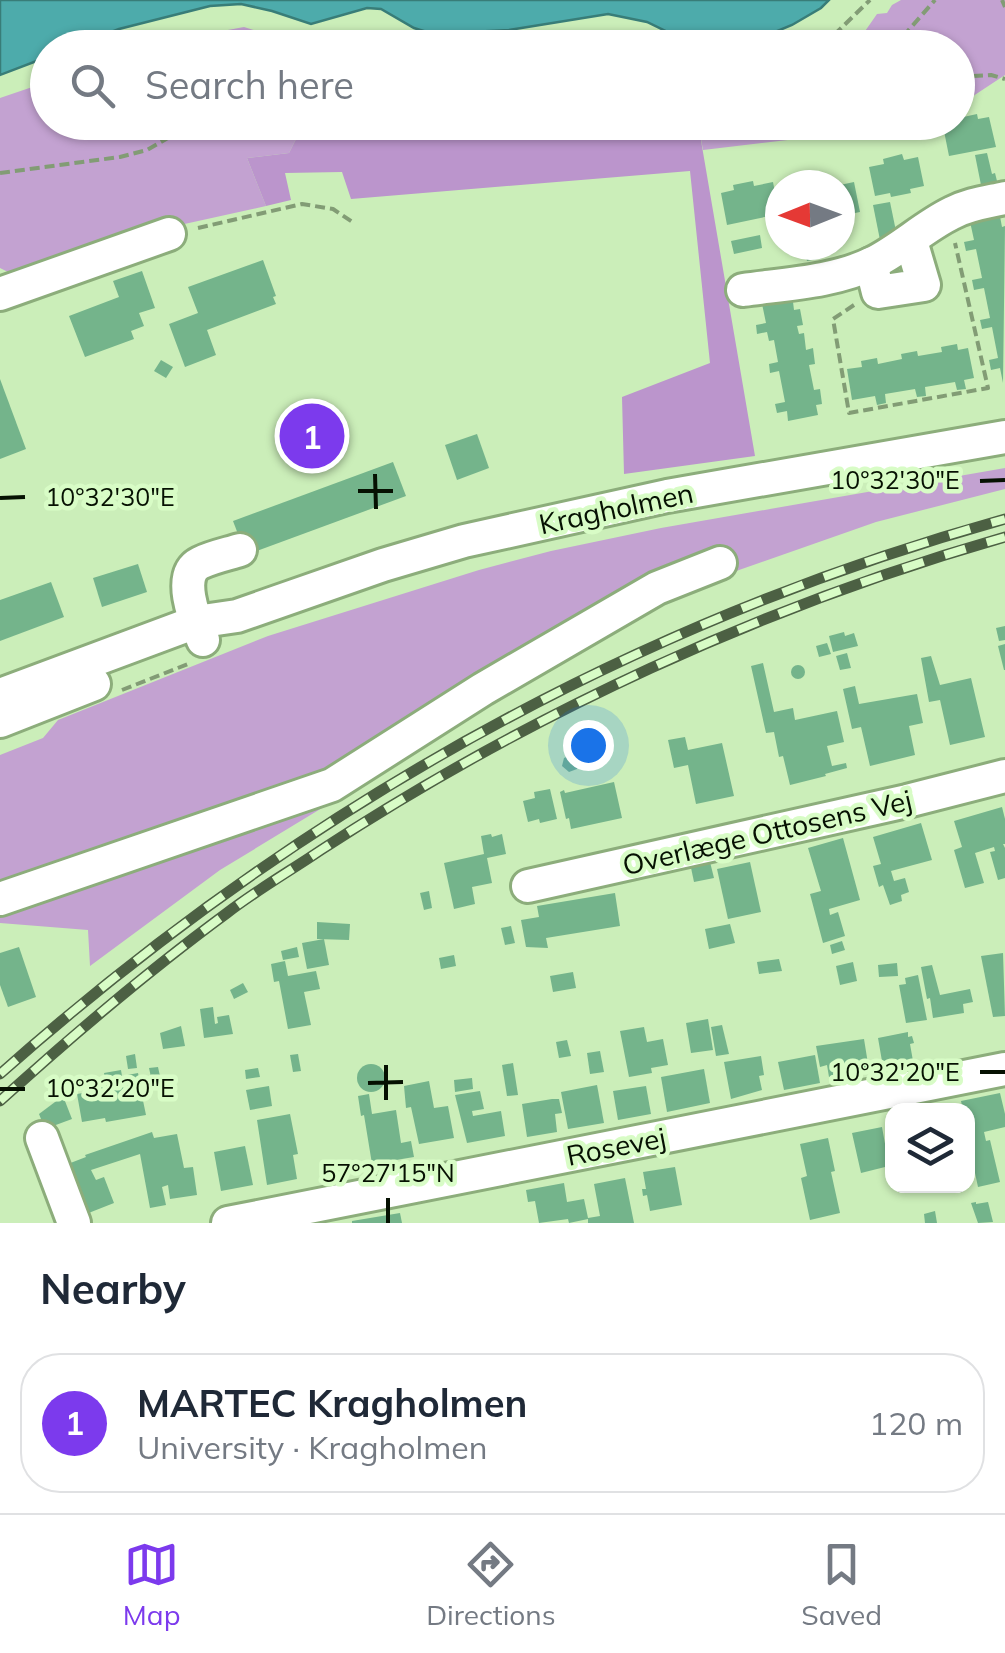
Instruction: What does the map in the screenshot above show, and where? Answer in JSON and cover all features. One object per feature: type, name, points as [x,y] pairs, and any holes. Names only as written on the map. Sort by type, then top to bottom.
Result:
[{"type":"street","points":[[875,278],[911,241],[948,214],[1005,198]]},
{"type":"street","points":[[0,294],[169,234]]},
{"type":"street","points":[[743,290],[831,277],[924,285],[911,241]]},
{"type":"street","name":"Kragholmen","points":[[0,721],[198,641],[237,616],[384,564],[464,541],[668,496],[1005,437]]},
{"type":"street","points":[[198,641],[187,579],[190,571],[198,564],[240,550]]},
{"type":"street","points":[[0,898],[332,786],[483,689],[657,588],[720,563]]},
{"type":"street","name":"Kragholmen","points":[[0,695],[198,641]]},
{"type":"street","name":"Overlæge Ottosens Vej","points":[[528,886],[1005,776]]},
{"type":"street","name":"Rosevej","points":[[228,1223],[1005,1070]]},
{"type":"street","points":[[42,1138],[74,1223]]},
{"type":"path","points":[[839,30],[870,0]]},
{"type":"path","points":[[908,30],[935,0]]},
{"type":"path","points":[[1002,0],[1005,7]]},
{"type":"path","points":[[975,75],[991,74],[1005,79]]},
{"type":"path","points":[[0,173],[120,157],[148,150],[165,140]]},
{"type":"path","points":[[169,234],[302,204],[333,209],[354,224]]},
{"type":"path","points":[[875,278],[833,319],[849,414],[988,388],[948,214]]},
{"type":"path","points":[[123,690],[198,641]]},
{"type":"shaded area","points":[[901,0],[1005,0],[1005,75],[975,95],[975,30],[866,30],[877,14],[887,13]]},
{"type":"shaded area","points":[[30,88],[30,140],[296,140],[289,153],[247,158],[266,206],[130,236],[14,275],[0,268],[0,98]]},
{"type":"shaded area","points":[[296,140],[701,140],[755,456],[624,474],[622,397],[710,363],[690,171],[351,199],[342,172],[285,173],[291,200],[266,206],[247,158],[289,153]]},
{"type":"shaded area","points":[[701,140],[788,140],[703,150]]},
{"type":"shaded area","points":[[1005,468],[1005,489],[876,522],[665,596],[220,870],[90,966],[88,930],[0,923],[0,755],[43,738],[58,720],[268,636],[479,570],[661,528]]},
{"type":"water","points":[[0,0],[829,0],[780,30],[664,30],[647,22],[608,14],[509,30],[420,30],[381,9],[367,8],[311,24],[241,4],[210,6],[116,30],[30,30],[30,64],[0,75]]},
{"type":"building","points":[[975,114],[978,119],[989,117],[996,147],[949,156],[946,140],[975,140]]},
{"type":"building","points":[[987,153],[997,181],[981,185],[975,155]]},
{"type":"building","points":[[902,154],[904,160],[918,157],[924,186],[910,189],[911,193],[875,196],[869,167]]},
{"type":"building","points":[[753,181],[754,186],[765,184],[765,217],[727,225],[721,193],[734,190],[733,185]]},
{"type":"building","points":[[855,187],[860,212],[855,213]]},
{"type":"building","points":[[890,202],[897,236],[880,240],[873,205]]},
{"type":"building","points":[[999,211],[1002,227],[1005,226],[1003,383],[1000,368],[991,370],[989,360],[998,358],[992,327],[982,329],[980,320],[990,318],[984,288],[974,290],[972,280],[982,278],[976,249],[966,251],[964,242],[974,240],[969,217]]},
{"type":"building","points":[[760,235],[762,248],[734,254],[731,241]]},
{"type":"building","points":[[263,260],[276,304],[207,330],[216,355],[185,367],[169,324],[198,313],[188,287]]},
{"type":"building","points":[[142,271],[155,308],[139,313],[144,326],[131,331],[134,339],[85,357],[69,316],[119,297],[113,281]]},
{"type":"building","points":[[792,294],[794,310],[800,309],[803,325],[797,326],[799,334],[804,333],[806,350],[813,348],[815,364],[809,365],[814,390],[820,389],[822,404],[816,405],[818,415],[788,421],[787,411],[777,413],[775,404],[785,402],[779,371],[770,373],[769,364],[778,362],[774,340],[769,341],[767,332],[757,334],[756,325],[766,323],[761,299]]},
{"type":"building","points":[[957,344],[958,350],[968,348],[974,378],[964,380],[966,389],[957,390],[955,382],[925,387],[926,396],[917,397],[915,389],[885,394],[886,403],[877,405],[875,396],[852,400],[847,369],[862,367],[861,361],[877,358],[878,364],[917,351],[918,356],[942,352],[941,347]]},
{"type":"building","points":[[161,360],[173,367],[166,378],[154,371]]},
{"type":"building","points":[[0,379],[26,449],[0,459]]},
{"type":"building","points":[[477,434],[489,468],[457,480],[445,445]]},
{"type":"building","points":[[393,462],[406,496],[246,555],[233,521]]},
{"type":"building","points":[[138,564],[147,592],[102,607],[93,578]]},
{"type":"building","points":[[51,582],[64,617],[0,641],[0,600]]},
{"type":"building","points":[[1005,626],[1005,640],[999,641],[996,628]]},
{"type":"building","points":[[844,632],[845,636],[854,633],[858,646],[833,652],[829,636]]},
{"type":"building","points":[[827,643],[831,654],[819,657],[816,646]]},
{"type":"building","points":[[1005,644],[1005,670],[1004,670],[998,646]]},
{"type":"building","points":[[847,653],[851,668],[840,670],[836,656]]},
{"type":"building","points":[[931,656],[940,685],[971,678],[985,737],[950,745],[940,700],[929,702],[921,658]]},
{"type":"building","points":[[763,663],[774,712],[793,708],[795,720],[837,711],[844,742],[827,746],[832,766],[846,763],[847,768],[790,785],[774,732],[766,733],[751,666]]},
{"type":"building","points":[[798,665],[805,672],[798,679],[791,672]]},
{"type":"building","points":[[855,686],[859,704],[917,694],[923,723],[909,726],[915,755],[870,766],[861,727],[852,729],[843,689]]},
{"type":"building","points":[[685,737],[688,750],[722,743],[734,796],[696,804],[688,765],[674,768],[668,740]]},
{"type":"building","points":[[572,755],[579,761],[577,769],[569,772],[562,766],[564,758]]},
{"type":"building","points":[[614,782],[622,818],[571,829],[560,792]]},
{"type":"building","points":[[550,789],[557,819],[528,822],[523,801],[535,798],[534,792]]},
{"type":"building","points":[[1002,807],[1005,878],[998,880],[990,852],[995,851],[994,847],[975,853],[984,883],[965,888],[954,850],[962,847],[954,821]]},
{"type":"building","points":[[921,823],[932,860],[891,871],[894,881],[905,878],[909,892],[901,895],[902,901],[890,905],[873,866],[881,864],[873,837]]},
{"type":"building","points":[[502,834],[506,854],[487,858],[492,883],[472,887],[475,904],[454,909],[444,863],[484,854],[481,836]]},
{"type":"building","points":[[843,838],[860,900],[829,909],[830,915],[838,912],[845,936],[823,943],[810,894],[821,891],[808,848]]},
{"type":"building","points":[[709,858],[714,878],[694,882],[690,863]]},
{"type":"building","points":[[750,862],[761,912],[728,919],[717,869]]},
{"type":"building","points":[[429,891],[432,908],[424,910],[420,893]]},
{"type":"building","points":[[615,893],[620,926],[546,938],[548,948],[526,947],[521,920],[539,917],[537,906]]},
{"type":"building","points":[[317,922],[350,924],[349,940],[317,939]]},
{"type":"building","points":[[730,924],[735,943],[709,949],[705,929]]},
{"type":"building","points":[[511,926],[515,943],[505,945],[501,928]]},
{"type":"building","points":[[324,939],[329,965],[307,969],[302,943]]},
{"type":"building","points":[[842,941],[845,950],[832,954],[830,945]]},
{"type":"building","points":[[19,947],[36,997],[8,1007],[0,985],[0,953]]},
{"type":"building","points":[[297,947],[299,957],[283,960],[281,951]]},
{"type":"building","points":[[1003,953],[1005,1016],[993,1017],[981,956]]},
{"type":"building","points":[[454,955],[456,966],[441,969],[439,958]]},
{"type":"building","points":[[779,959],[782,971],[759,974],[757,962]]},
{"type":"building","points":[[285,961],[288,976],[316,971],[320,989],[304,992],[311,1025],[288,1029],[279,981],[274,982],[271,964]]},
{"type":"building","points":[[853,962],[857,981],[840,985],[836,966]]},
{"type":"building","points":[[897,963],[898,976],[879,977],[878,965]]},
{"type":"building","points":[[932,965],[940,995],[970,989],[973,1002],[963,1004],[964,1013],[933,1018],[921,967]]},
{"type":"building","points":[[573,972],[576,988],[553,992],[550,976]]},
{"type":"building","points":[[918,975],[927,1020],[906,1023],[899,985],[906,984],[905,978]]},
{"type":"building","points":[[243,983],[248,992],[234,999],[230,990]]},
{"type":"building","points":[[213,1007],[215,1024],[217,1017],[229,1015],[233,1034],[204,1038],[200,1009]]},
{"type":"building","points":[[708,1019],[713,1050],[691,1053],[686,1023]]},
{"type":"building","points":[[722,1025],[729,1054],[716,1056],[711,1027]]},
{"type":"building","points":[[181,1026],[185,1046],[163,1049],[160,1033]]},
{"type":"building","points":[[644,1027],[647,1042],[663,1039],[668,1065],[629,1077],[620,1031]]},
{"type":"building","points":[[908,1032],[914,1043],[910,1044],[913,1061],[883,1067],[878,1038]]},
{"type":"building","points":[[864,1039],[869,1070],[829,1077],[827,1065],[820,1067],[816,1046]]},
{"type":"building","points":[[567,1040],[571,1056],[559,1058],[556,1042]]},
{"type":"building","points":[[600,1051],[604,1072],[590,1074],[587,1053]]},
{"type":"building","points":[[135,1054],[137,1068],[128,1069],[126,1056]]},
{"type":"building","points":[[298,1054],[301,1071],[293,1072],[290,1055]]},
{"type":"building","points":[[815,1055],[820,1083],[784,1090],[778,1062]]},
{"type":"building","points":[[761,1056],[762,1090],[731,1099],[724,1062]]},
{"type":"building","points":[[513,1063],[518,1095],[507,1096],[502,1065]]},
{"type":"building","points":[[371,1064],[381,1068],[385,1078],[381,1088],[371,1092],[361,1088],[357,1078],[361,1068]]},
{"type":"building","points":[[158,1067],[161,1081],[152,1082],[149,1068]]},
{"type":"building","points":[[258,1068],[260,1077],[246,1079],[245,1070]]},
{"type":"building","points":[[704,1069],[710,1103],[667,1112],[661,1077]]},
{"type":"building","points":[[121,1070],[122,1076],[138,1073],[139,1078],[143,1077],[145,1090],[141,1091],[146,1115],[82,1122],[77,1094],[100,1090],[98,1080],[105,1079],[104,1073]]},
{"type":"building","points":[[472,1078],[473,1089],[455,1092],[454,1080]]},
{"type":"building","points":[[429,1081],[434,1108],[448,1106],[454,1138],[419,1144],[411,1107],[406,1108],[404,1086]]},
{"type":"building","points":[[597,1085],[604,1123],[568,1129],[561,1092]]},
{"type":"building","points":[[269,1086],[272,1106],[250,1110],[246,1090]]},
{"type":"building","points":[[646,1086],[651,1114],[618,1120],[613,1091]]},
{"type":"building","points":[[480,1091],[484,1109],[472,1111],[473,1116],[501,1111],[505,1136],[467,1143],[455,1095]]},
{"type":"building","points":[[1000,1093],[1005,1127],[984,1132],[986,1141],[990,1140],[1000,1182],[978,1187],[975,1103],[961,1101]]},
{"type":"building","points":[[369,1094],[372,1114],[396,1110],[401,1143],[411,1141],[414,1157],[372,1164],[358,1096]]},
{"type":"building","points":[[63,1096],[72,1119],[45,1129],[39,1114]]},
{"type":"building","points":[[559,1099],[562,1113],[555,1114],[557,1132],[527,1137],[522,1104]]},
{"type":"building","points":[[290,1114],[298,1154],[293,1155],[297,1179],[267,1185],[257,1120]]},
{"type":"building","points":[[882,1127],[885,1167],[861,1173],[852,1133]]},
{"type":"building","points":[[152,1132],[154,1138],[177,1134],[184,1168],[193,1167],[197,1195],[170,1199],[168,1185],[162,1187],[166,1205],[150,1208],[140,1154],[91,1170],[96,1180],[104,1177],[114,1203],[81,1216],[60,1167]]},
{"type":"building","points":[[828,1138],[840,1213],[810,1220],[801,1178],[807,1176],[800,1144]]},
{"type":"building","points":[[245,1146],[253,1185],[221,1191],[214,1152]]},
{"type":"building","points":[[675,1167],[682,1205],[650,1211],[647,1195],[643,1196],[643,1172]]},
{"type":"building","points":[[625,1178],[634,1223],[588,1223],[588,1219],[569,1223],[568,1219],[539,1223],[535,1201],[528,1202],[526,1190],[564,1183],[567,1202],[584,1199],[588,1218],[600,1216],[594,1184]]},
{"type":"building","points":[[988,1202],[993,1222],[978,1223],[971,1203]]},
{"type":"building","points":[[935,1211],[937,1223],[925,1223],[924,1214]]},
{"type":"building","points":[[400,1213],[402,1223],[352,1223],[352,1221]]},
{"type":"railway","points":[[0,1074],[112,980],[227,892],[347,812],[471,738],[598,672],[730,613],[865,562],[1005,519]]},
{"type":"railway","points":[[0,1101],[111,1004],[238,905],[482,753],[651,668],[738,630],[826,596],[1005,537]]},
{"type":"place","name":"MARTEC Kragholmen","points":[[312,436]]}]
